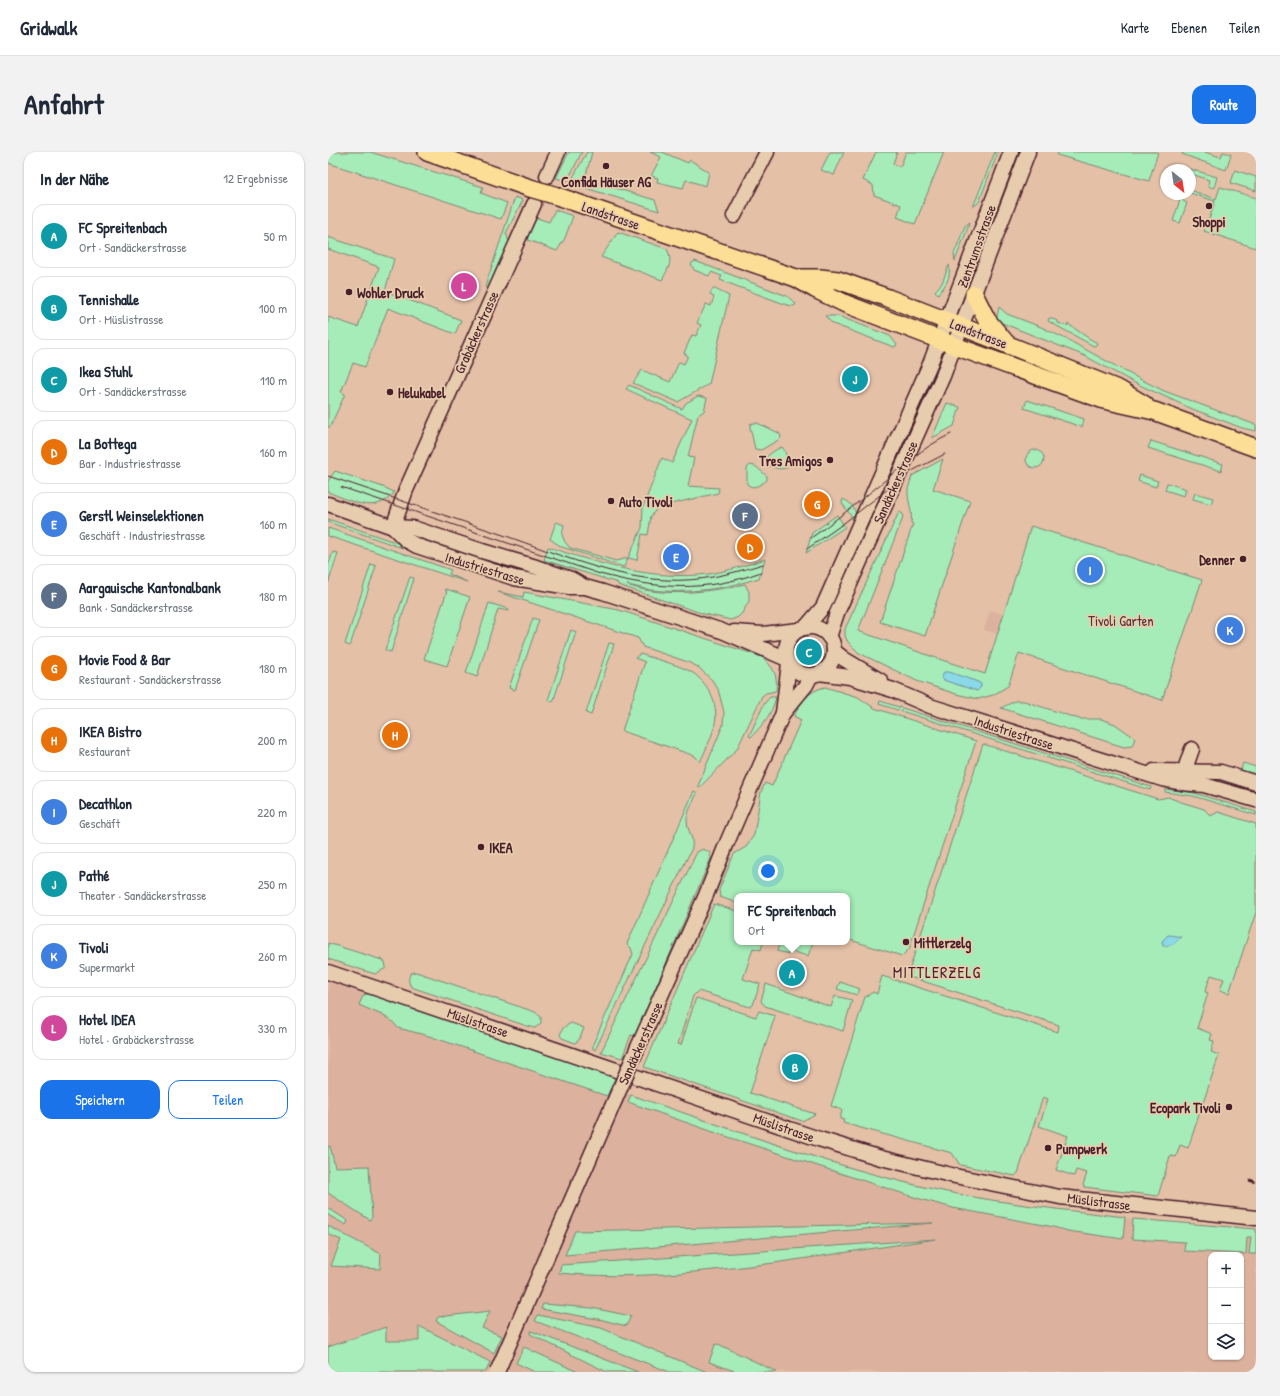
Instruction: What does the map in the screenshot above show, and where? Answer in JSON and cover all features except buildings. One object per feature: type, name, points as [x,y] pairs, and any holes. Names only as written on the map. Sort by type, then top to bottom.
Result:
[{"type":"main road","name":"Landstrasse","points":[[427,152],[532,196],[554,195],[796,278],[846,304],[947,343],[1104,400],[1154,411],[1256,448]]},
{"type":"main road","name":"Landstrasse","points":[[796,278],[838,280],[888,298],[1120,390],[1154,411]]},
{"type":"main road","points":[[974,294],[987,320],[1006,344]]},
{"type":"street","points":[[547,176],[558,152]]},
{"type":"street","points":[[734,216],[768,152]]},
{"type":"street","name":"Zentrumsstrasse","points":[[947,343],[1011,152]]},
{"type":"street","name":"Zentrumsstrasse","points":[[954,324],[974,294],[1028,152]]},
{"type":"street","name":"Grabäckerstrasse","points":[[393,527],[406,490],[532,196]]},
{"type":"street","name":"Sandäckerstrasse","points":[[802,629],[823,607],[930,364],[947,343]]},
{"type":"street","name":"Sandäckerstrasse","points":[[829,637],[836,613],[943,376],[947,343]]},
{"type":"street","points":[[876,488],[882,498],[882,512]]},
{"type":"street","name":"Industriestrasse","points":[[328,504],[393,527],[406,540],[417,546],[493,572],[531,582],[569,587],[585,587],[722,631],[788,661]]},
{"type":"street","points":[[802,629],[818,629],[829,637],[834,651],[833,658],[830,664],[815,674],[802,674],[795,670],[788,661],[786,652],[789,640],[802,629]]},
{"type":"street","name":"Industriestrasse","points":[[722,631],[762,634],[802,629]]},
{"type":"street","name":"Industriestrasse","points":[[834,651],[893,690]]},
{"type":"street","name":"Sandäckerstrasse","points":[[783,714],[788,661]]},
{"type":"street","name":"Industriestrasse","points":[[815,674],[850,677],[893,690],[930,706],[1136,771],[1160,775]]},
{"type":"street","name":"Sandäckerstrasse","points":[[497,1372],[634,1056],[706,895],[783,714],[815,674]]},
{"type":"street","points":[[1192,749],[1194,757],[1205,767],[1256,783]]},
{"type":"street","points":[[1160,775],[1179,764],[1192,749]]},
{"type":"street","points":[[1188,777],[1192,749]]},
{"type":"street","points":[[1160,775],[1178,778],[1221,772]]},
{"type":"street","points":[[1188,777],[1213,788],[1256,800]]},
{"type":"street","name":"Müslistrasse","points":[[328,972],[768,1122],[881,1158],[955,1176],[1060,1196],[1256,1218]]},
{"type":"shaded area","points":[[990,610],[1003,614],[997,634],[984,630]]},
{"type":"shaded area","points":[[328,980],[615,1078],[612,1086],[631,1095],[873,1174],[948,1192],[1031,1207],[1133,1219],[1133,1225],[1256,1238],[1256,1372],[328,1372]]},
{"type":"green space","points":[[328,152],[370,152],[483,187],[481,193],[507,203],[501,219],[328,163]]},
{"type":"green space","points":[[569,152],[582,152],[567,181],[556,178]]},
{"type":"green space","points":[[587,152],[592,152],[585,179],[655,200],[659,211],[570,183]]},
{"type":"green space","points":[[650,152],[662,152],[688,163],[690,160],[709,172],[706,186],[686,180],[683,188],[657,182],[658,178],[651,176],[661,157]]},
{"type":"green space","points":[[830,152],[844,152],[834,175],[821,170]]},
{"type":"green space","points":[[876,152],[897,152],[893,164],[900,167],[906,152],[944,152],[915,224],[897,217],[901,205],[874,195],[873,185],[863,180]]},
{"type":"green space","points":[[995,152],[998,152],[979,202],[973,207]]},
{"type":"green space","points":[[1058,152],[1158,152],[1149,181],[1057,155]]},
{"type":"green space","points":[[1183,152],[1204,152],[1221,157],[1223,152],[1231,154],[1226,170],[1182,154]]},
{"type":"green space","points":[[1235,170],[1256,177],[1256,191],[1231,183]]},
{"type":"green space","points":[[1196,171],[1217,177],[1214,188],[1208,186],[1209,180],[1196,175]]},
{"type":"green space","points":[[1220,187],[1256,198],[1256,248],[1204,231],[1215,201],[1196,195],[1196,192],[1216,199]]},
{"type":"green space","points":[[515,197],[523,200],[506,233],[510,245],[490,289],[485,287]]},
{"type":"green space","points":[[1180,200],[1183,200],[1187,203],[1180,223],[1173,221]]},
{"type":"green space","points":[[555,210],[573,216],[565,238],[557,251],[525,239],[537,218],[549,222]]},
{"type":"green space","points":[[970,222],[955,261],[954,254],[965,226]]},
{"type":"green space","points":[[618,232],[667,249],[670,261],[667,272],[662,280],[601,257]]},
{"type":"green space","points":[[328,237],[394,259],[385,291],[461,320],[455,334],[388,308],[365,367],[353,363],[341,392],[345,394],[330,427],[328,427],[328,317],[358,327],[379,267],[328,249]]},
{"type":"green space","points":[[695,261],[787,296],[796,304],[794,306],[787,305],[720,280],[722,276],[711,272],[709,276],[694,270],[691,264]]},
{"type":"green space","points":[[949,265],[947,281],[938,294],[935,291],[942,283]]},
{"type":"green space","points":[[713,288],[729,296],[709,384],[678,402],[633,383],[642,370],[670,382],[679,362],[684,364],[688,356],[684,353],[692,335],[696,336],[701,325],[697,323],[706,304],[711,306],[714,297],[710,295]]},
{"type":"green space","points":[[999,307],[1007,314],[1041,327],[1070,341],[1164,391],[1256,425],[1256,431],[1242,428],[1190,408],[1133,382],[1085,356],[1002,323],[997,317]]},
{"type":"green space","points":[[825,316],[838,316],[890,336],[897,345],[894,347],[833,324]]},
{"type":"green space","points":[[1049,318],[1067,326],[1068,324],[1097,343],[1096,345],[1094,346],[1088,343],[1048,321]]},
{"type":"green space","points":[[933,370],[937,372],[899,458],[895,457]]},
{"type":"green space","points":[[629,385],[682,409],[686,403],[698,396],[707,398],[704,411],[698,415],[688,457],[694,458],[688,486],[719,488],[718,493],[658,507],[651,516],[648,535],[642,534],[637,560],[628,558],[642,528],[643,507],[662,458],[672,463],[692,419],[626,389]]},
{"type":"green space","points":[[1027,400],[1084,419],[1082,427],[1024,408]]},
{"type":"green space","points":[[947,403],[960,407],[954,426],[932,438]]},
{"type":"green space","points":[[754,423],[779,433],[781,436],[780,439],[761,450],[755,449],[750,427],[750,424]]},
{"type":"green space","points":[[1151,441],[1223,464],[1221,471],[1148,448]]},
{"type":"green space","points":[[782,447],[786,454],[786,468],[780,469],[765,465],[764,460],[770,454]]},
{"type":"green space","points":[[1035,450],[1041,453],[1044,459],[1041,465],[1035,468],[1029,465],[1026,459],[1029,453]]},
{"type":"green space","points":[[943,459],[933,489],[970,501],[925,636],[880,622],[913,524],[911,523],[908,493],[912,476]]},
{"type":"green space","points":[[750,465],[755,466],[767,476],[767,480],[754,487],[749,486],[747,484],[747,468]]},
{"type":"green space","points":[[335,471],[394,492],[386,500],[378,504],[362,504],[344,499],[328,492],[328,481]]},
{"type":"green space","points":[[1140,475],[1158,481],[1156,487],[1138,481]]},
{"type":"green space","points":[[1167,483],[1186,489],[1184,496],[1165,490]]},
{"type":"green space","points":[[1195,493],[1213,498],[1211,504],[1193,499]]},
{"type":"green space","points":[[843,499],[850,503],[854,509],[856,523],[842,503]]},
{"type":"green space","name":"Tivoli Garten","points":[[899,512],[903,514],[902,520],[858,631],[985,674],[1031,526],[1202,580],[1162,700],[1019,653],[1008,686],[993,695],[978,699],[956,694],[917,681],[859,653],[848,642],[845,636],[845,629]]},
{"type":"green space","points":[[837,515],[845,527],[806,553],[812,533]]},
{"type":"green space","points":[[868,517],[872,519],[834,605],[830,604]]},
{"type":"green space","points":[[328,519],[409,547],[408,550],[328,522]]},
{"type":"green space","points":[[556,522],[564,525],[562,535],[570,548],[616,561],[628,558],[624,567],[562,547],[550,539]]},
{"type":"green space","points":[[328,528],[451,570],[449,574],[467,582],[328,536]]},
{"type":"green space","points":[[548,547],[627,570],[668,575],[688,576],[709,574],[730,570],[765,559],[759,578],[719,588],[692,591],[665,591],[648,590],[627,585],[640,589],[670,593],[701,591],[745,584],[749,592],[749,601],[742,613],[738,617],[731,620],[704,614],[618,585],[618,583],[544,560]]},
{"type":"green space","points":[[333,552],[338,553],[328,584],[328,566]]},
{"type":"green space","points":[[371,564],[376,566],[350,646],[345,644]]},
{"type":"green space","points":[[410,577],[414,578],[391,652],[385,650]]},
{"type":"green space","points":[[446,589],[470,597],[447,666],[424,659],[447,591],[445,590]]},
{"type":"green space","points":[[498,592],[523,597],[524,592],[619,610],[762,657],[770,665],[776,676],[776,691],[766,693],[762,696],[737,749],[700,787],[698,786],[723,725],[724,712],[718,689],[712,680],[698,667],[688,662],[643,647],[638,638]]},
{"type":"green space","points":[[489,603],[508,609],[509,611],[498,609],[477,677],[466,673]]},
{"type":"green space","points":[[533,618],[539,620],[515,690],[509,688]]},
{"type":"green space","points":[[571,630],[576,632],[553,702],[548,700]]},
{"type":"green space","points":[[808,640],[816,644],[820,652],[816,660],[808,664],[800,660],[796,652],[800,644]]},
{"type":"green space","points":[[609,643],[614,644],[591,715],[586,713]]},
{"type":"green space","points":[[640,654],[688,670],[699,678],[709,690],[716,712],[716,720],[700,762],[695,756],[622,731],[645,662],[635,658]]},
{"type":"green space","points":[[825,687],[858,697],[874,708],[976,741],[909,949],[902,956],[850,940],[850,893],[734,893],[734,902],[720,897],[719,890],[734,854],[746,847],[754,835],[761,792],[765,783],[772,786],[801,720],[794,716],[799,706],[806,698],[814,691]]},
{"type":"green space","points":[[770,697],[776,697],[769,714],[751,737],[749,736],[764,704]]},
{"type":"green space","points":[[880,701],[1151,787],[1150,790],[879,704]]},
{"type":"green space","points":[[1015,701],[1024,701],[1079,719],[1101,719],[1115,724],[1135,738],[1132,746],[1124,747],[1001,708]]},
{"type":"green space","points":[[983,744],[1158,799],[1168,797],[1204,809],[1211,816],[1218,812],[1256,824],[1256,912],[1229,993],[1220,990],[1224,979],[1211,975],[1205,992],[1208,993],[1197,1028],[1212,1034],[1210,1040],[1214,1041],[1211,1052],[1219,1055],[1188,1148],[1180,1145],[1176,1157],[1170,1156],[1158,1196],[1084,1187],[1083,1185],[1087,1173],[1076,1170],[1074,1176],[1056,1170],[1068,1136],[1039,1126],[1048,1099],[1043,1097],[1018,1173],[1015,1176],[960,1165],[952,1153],[843,1123],[844,1120],[840,1119],[842,1110],[831,1106],[865,997],[873,992],[877,994],[882,976],[1058,1032],[1059,1025],[910,977],[912,972],[909,971]]},
{"type":"green space","points":[[1243,763],[1256,767],[1256,774],[1241,770]]},
{"type":"green space","points":[[1165,789],[1194,793],[1256,812],[1256,815],[1193,796],[1165,792]]},
{"type":"green space","points":[[694,791],[697,793],[687,817],[688,828],[692,840],[692,848],[595,1050],[593,1049],[593,1044],[633,954],[631,948],[627,944]]},
{"type":"green space","points":[[703,849],[709,852],[711,858],[635,1036],[631,1035],[622,1058],[601,1052],[697,852]]},
{"type":"green space","points":[[714,904],[734,910],[734,945],[762,945],[761,950],[753,948],[743,979],[760,984],[753,1005],[750,1007],[698,991],[693,996],[678,1044],[681,1045],[696,998],[756,1017],[759,1011],[775,1016],[750,1093],[815,1114],[802,1121],[644,1067]]},
{"type":"green space","points":[[328,943],[382,960],[385,962],[386,968],[375,974],[328,959]]},
{"type":"green space","points":[[779,945],[812,945],[808,956],[790,951],[789,954],[777,951]]},
{"type":"green space","points":[[416,972],[535,1012],[541,1017],[541,1023],[535,1028],[527,1026],[411,987],[409,976],[411,973]]},
{"type":"green space","points":[[840,982],[860,989],[857,995],[837,989]]},
{"type":"green space","points":[[766,984],[831,1007],[835,996],[852,1000],[843,1031],[765,1006],[761,1001]]},
{"type":"green space","points":[[369,993],[615,1078],[607,1096],[429,1036],[398,1028],[392,1021],[382,1015],[359,1005],[363,996]]},
{"type":"green space","points":[[571,1023],[584,1028],[579,1040],[575,1043],[562,1038],[560,1035],[563,1028]]},
{"type":"green space","points":[[631,1095],[827,1161],[907,1183],[991,1200],[1125,1217],[1123,1239],[1068,1231],[953,1208],[920,1199],[719,1134],[628,1102]]},
{"type":"green space","points":[[328,1146],[330,1146],[335,1167],[369,1166],[372,1217],[370,1220],[328,1193]]},
{"type":"green space","points":[[328,1208],[348,1221],[346,1225],[328,1215]]},
{"type":"green space","points":[[1133,1219],[1256,1229],[1256,1254],[1249,1254],[1251,1237],[1247,1237],[1246,1254],[1244,1254],[1244,1252],[1184,1251],[1185,1242],[1132,1239]]},
{"type":"green space","points":[[933,1223],[565,1255],[575,1231]]},
{"type":"green space","points":[[328,1226],[381,1254],[380,1269],[331,1266],[341,1240],[328,1234]]},
{"type":"green space","points":[[936,1239],[774,1263],[693,1272],[613,1276],[559,1273],[561,1265]]},
{"type":"green space","points":[[543,1304],[592,1308],[631,1316],[626,1326],[603,1320],[541,1309]]},
{"type":"green space","points":[[490,1311],[482,1328],[502,1336],[494,1353],[436,1321],[438,1317]]},
{"type":"green space","points":[[538,1315],[601,1328],[707,1372],[670,1372],[535,1321]]},
{"type":"green space","points":[[419,1326],[490,1362],[486,1372],[328,1372],[328,1347],[386,1327],[386,1341],[419,1341]]},
{"type":"green space","points":[[531,1331],[638,1372],[607,1372],[530,1334]]},
{"type":"green space","points":[[718,1344],[777,1372],[737,1372],[709,1362],[715,1345]]},
{"type":"green space","points":[[524,1347],[578,1372],[535,1372],[516,1363]]},
{"type":"water","points":[[944,672],[949,672],[978,682],[981,684],[981,687],[977,691],[943,680],[942,677]]},
{"type":"water","points":[[1168,935],[1181,936],[1174,944],[1163,946],[1162,941]]},
{"type":"tram line","points":[[811,538],[912,458],[951,434]]},
{"type":"tram line","points":[[807,549],[840,526],[910,472],[945,454]]},
{"type":"tram line","points":[[328,476],[585,564],[626,575],[666,580],[691,580],[727,574],[763,564]]},
{"type":"tram line","points":[[341,487],[600,574],[621,579],[661,585],[700,586],[740,579],[761,572]]},
{"type":"railway","points":[[1249,1180],[1256,1182]]},
{"type":"place","name":"Confida Häuser AG","points":[[606,166]]},
{"type":"place","name":"Shoppi","points":[[1209,206]]},
{"type":"place","name":"Hotel IDEA","points":[[464,286]]},
{"type":"place","name":"Wohler Druck","points":[[349,292]]},
{"type":"place","name":"Pathé","points":[[855,379]]},
{"type":"place","name":"Helukabel","points":[[390,392]]},
{"type":"place","name":"Tres Amigos","points":[[830,460]]},
{"type":"place","name":"Auto Tivoli","points":[[611,501]]},
{"type":"place","name":"Movie Food & Bar","points":[[817,504]]},
{"type":"place","name":"Aargauische Kantonalbank","points":[[745,516]]},
{"type":"place","name":"La Bottega","points":[[750,547]]},
{"type":"place","name":"Gerstl Weinselektionen","points":[[676,557]]},
{"type":"place","name":"Denner","points":[[1243,559]]},
{"type":"place","name":"Decathlon","points":[[1090,570]]},
{"type":"place","name":"Tivoli","points":[[1230,630]]},
{"type":"place","name":"Ikea Stuhl","points":[[809,652]]},
{"type":"place","name":"IKEA Bistro","points":[[395,735]]},
{"type":"place","name":"IKEA","points":[[481,847]]},
{"type":"place","name":"Mittlerzelg","points":[[906,942]]},
{"type":"place","name":"FC Spreitenbach","points":[[792,973]]},
{"type":"place","name":"Tennishalle","points":[[795,1067]]},
{"type":"place","name":"Ecopark Tivoli","points":[[1229,1107]]},
{"type":"place","name":"Pumpwerk","points":[[1048,1148]]},
{"type":"district","name":"MITTLERZELG","points":[[937,972]]}]
